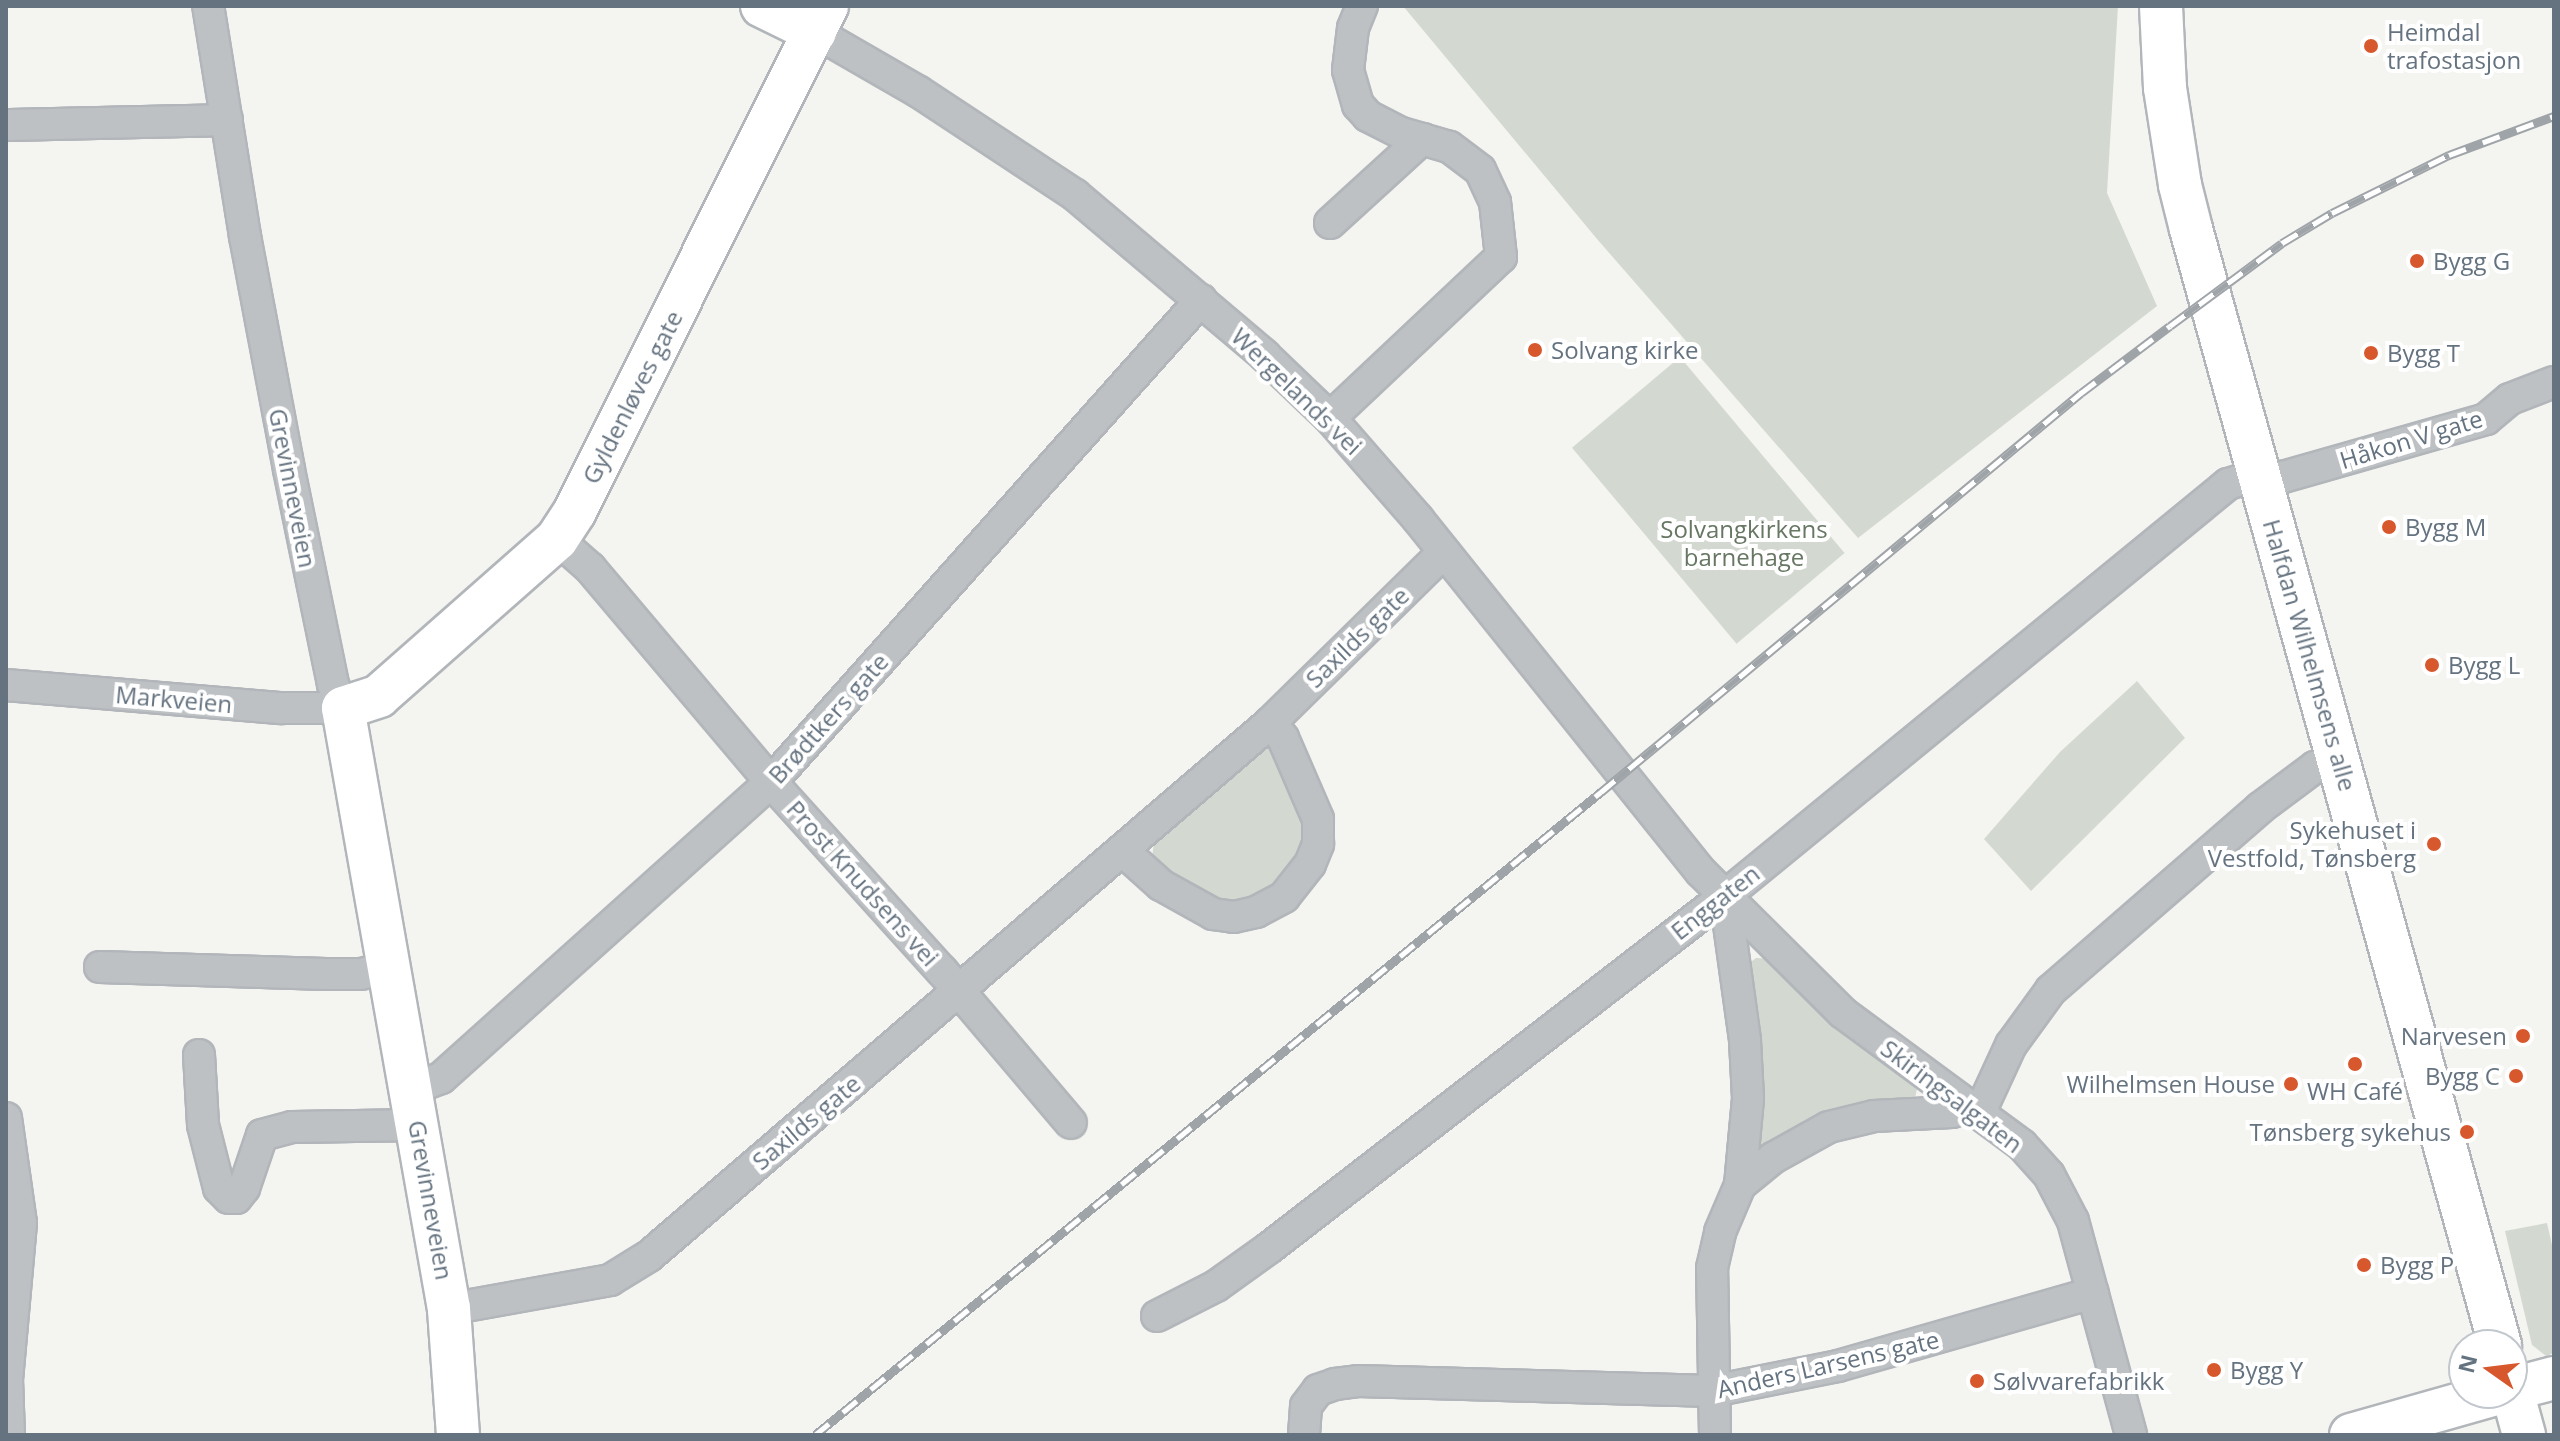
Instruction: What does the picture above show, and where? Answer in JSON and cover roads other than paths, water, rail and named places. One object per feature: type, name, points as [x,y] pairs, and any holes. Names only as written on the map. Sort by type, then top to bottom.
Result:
[{"type":"main road","name":"Wergelands vei","points":[[762,6],[821,19]]},
{"type":"main road","name":"Halfdan Wilhelmsens alle","points":[[2161,6],[2165,88],[2180,185],[2496,1329]]},
{"type":"main road","name":"Gyldenløves gate","points":[[343,708],[379,696],[557,539],[575,511],[821,19]]},
{"type":"main road","name":"Grevinneveien","points":[[343,708],[449,1309],[458,1435]]},
{"type":"main road","points":[[2528,1385],[2554,1378]]},
{"type":"main road","points":[[2351,1435],[2448,1407]]},
{"type":"main road","points":[[2517,1409],[2524,1435]]},
{"type":"street","name":"Grevinneveien","points":[[208,6],[245,236],[289,469],[333,684],[343,708]]},
{"type":"street","points":[[1330,418],[1501,257],[1495,202],[1480,170],[1449,147],[1401,133],[1368,116],[1354,95],[1348,70],[1351,39],[1362,6]]},
{"type":"street","name":"Wergelands vei","points":[[821,19],[1075,195],[1201,300],[1330,418],[1444,552],[1701,872],[1725,896]]},
{"type":"street","points":[[6,125],[227,120]]},
{"type":"street","points":[[1330,223],[1422,139]]},
{"type":"street","name":"Brødtkers gate","points":[[415,1107],[441,1078],[771,782],[1201,300]]},
{"type":"street","name":"Håkon V gate","points":[[2261,479],[2283,477],[2486,419],[2510,399],[2554,382]]},
{"type":"street","name":"Enggaten","points":[[1157,1316],[1216,1286],[1269,1248],[1725,896],[2228,484],[2248,478],[2261,479]]},
{"type":"street","name":"Prost Knudsens vei","points":[[557,539],[590,568],[771,782],[942,971],[956,992],[1071,1123]]},
{"type":"street","name":"Saxilds gate","points":[[449,1309],[622,1275],[918,1028],[1270,723],[1444,552]]},
{"type":"street","name":"Markveien","points":[[6,685],[282,708],[343,708]]},
{"type":"street","points":[[1122,850],[1161,885],[1213,914],[1234,917],[1256,912],[1284,897],[1310,864],[1318,844],[1318,819],[1289,750],[1270,723]]},
{"type":"street","points":[[1740,1185],[1773,1158],[1829,1127],[1874,1116],[1974,1108],[2011,1045],[2051,990],[2260,808],[2315,767],[2339,758]]},
{"type":"street","points":[[1715,1435],[1712,1268],[1720,1232],[1740,1185],[1746,1143],[1746,1055],[1725,896]]},
{"type":"street","name":"Skiringsalgaten","points":[[1725,896],[1843,1013],[2022,1145],[2049,1175],[2073,1221],[2131,1435]]},
{"type":"street","points":[[100,967],[361,974],[390,967]]},
{"type":"street","points":[[199,1055],[205,1137],[219,1188],[229,1198],[236,1198],[244,1188],[262,1135],[292,1127],[415,1107]]},
{"type":"street","points":[[6,1118],[21,1223],[7,1379],[9,1435]]},
{"type":"street","name":"Anders Larsens gate","points":[[1304,1435],[1306,1406],[1318,1390],[1358,1381],[1713,1391],[1838,1366],[2093,1293]]},
{"type":"railway","points":[[815,1435],[1601,792],[2081,393],[2282,243],[2332,213],[2449,155],[2554,116]]},
{"type":"place","name":"Heimdal trafostasjon","points":[[2371,46]]},
{"type":"place","name":"Bygg G","points":[[2417,261]]},
{"type":"place","name":"Solvang kirke","points":[[1535,350]]},
{"type":"place","name":"Bygg T","points":[[2371,353]]},
{"type":"place","name":"Bygg M","points":[[2389,527]]},
{"type":"place","name":"Bygg L","points":[[2432,665]]},
{"type":"place","name":"Sykehuset i Vestfold, Tønsberg","points":[[2434,844]]},
{"type":"place","name":"Narvesen","points":[[2523,1036]]},
{"type":"place","name":"WH Café","points":[[2355,1064]]},
{"type":"place","name":"Bygg C","points":[[2516,1076]]},
{"type":"place","name":"Wilhelmsen House","points":[[2291,1084]]},
{"type":"place","name":"Tønsberg sykehus","points":[[2467,1132]]},
{"type":"place","name":"Bygg P","points":[[2364,1265]]},
{"type":"place","name":"Bygg Y","points":[[2214,1370]]},
{"type":"place","name":"Sølvvarefabrikk","points":[[1977,1381]]},
{"type":"park label","name":"Solvangkirkens barnehage","points":[[1744,543]]}]
